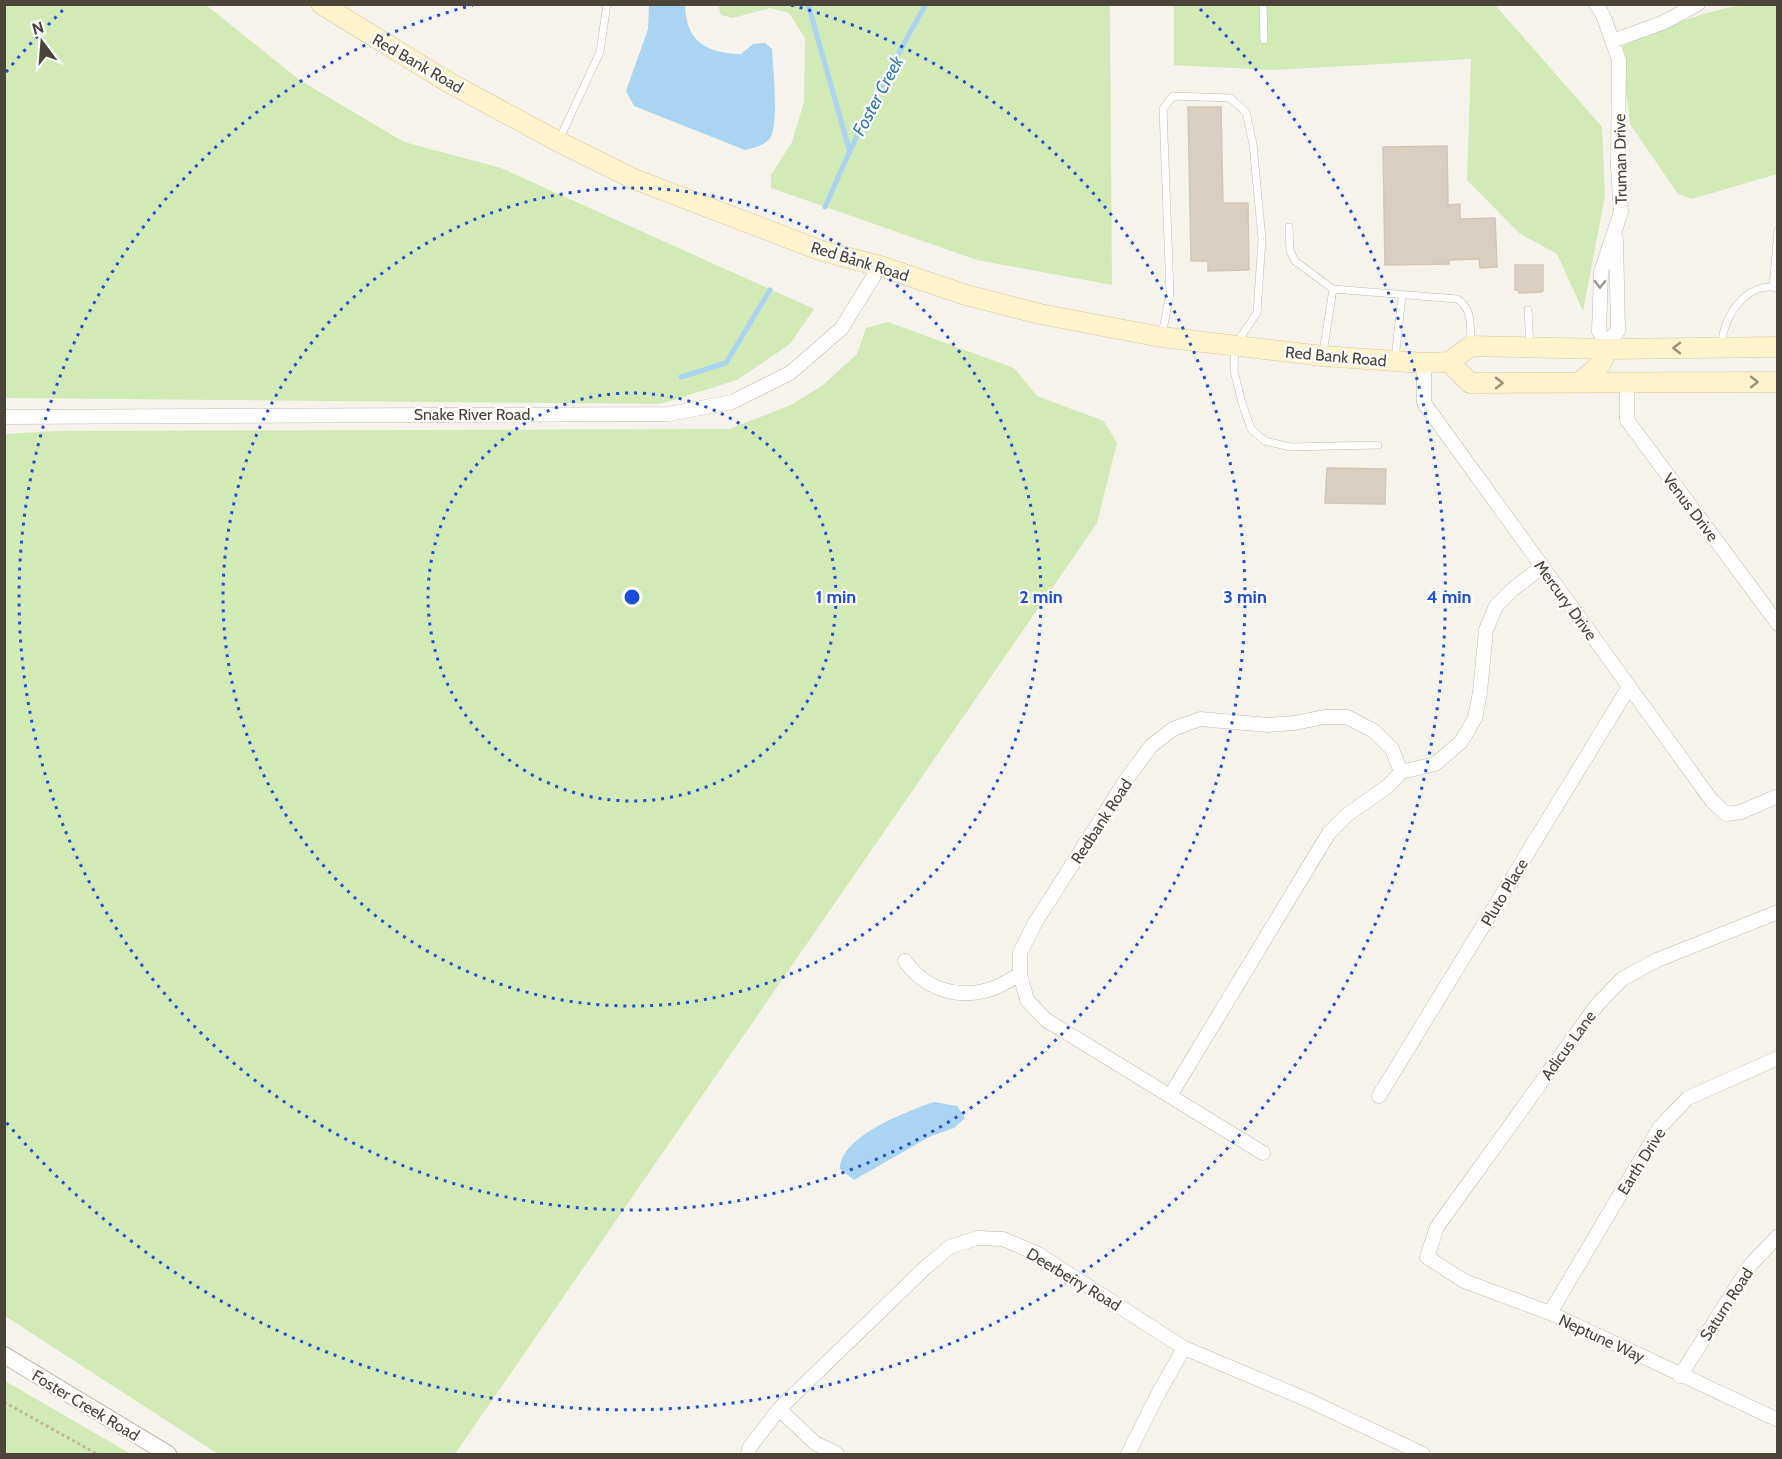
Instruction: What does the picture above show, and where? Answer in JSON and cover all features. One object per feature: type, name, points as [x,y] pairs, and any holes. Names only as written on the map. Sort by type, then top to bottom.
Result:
[{"type":"main road","name":"Red Bank Road","points":[[321,4],[448,82],[634,179],[822,251],[1040,314],[1109,328],[1161,337],[1323,356],[1424,363],[1449,362]]},
{"type":"main road","points":[[1580,382],[1601,364],[1607,345]]},
{"type":"main road","points":[[1778,347],[1471,346],[1449,362],[1470,383],[1778,382]]},
{"type":"street","name":"Truman Drive","points":[[1596,4],[1603,15],[1619,60],[1618,168],[1621,212],[1616,228],[1618,331],[1607,345]]},
{"type":"street","points":[[1612,41],[1662,23],[1698,4]]},
{"type":"street","name":"Snake River Road","points":[[4,417],[669,414],[732,402],[790,373],[841,329],[880,266]]},
{"type":"street","name":"Mercury Drive","points":[[1424,363],[1424,403],[1712,801],[1726,814],[1741,812],[1778,796]]},
{"type":"street","name":"Venus Drive","points":[[1627,382],[1627,420],[1778,624]]},
{"type":"street","points":[[1170,1096],[1329,832],[1347,815],[1388,786],[1401,772],[1435,764],[1461,742],[1475,718],[1486,630],[1496,606],[1513,589],[1542,567]]},
{"type":"street","name":"Pluto Place","points":[[1379,1096],[1629,687]]},
{"type":"street","name":"Redbank Road","points":[[1263,1153],[1046,1020],[1027,1000],[1020,974],[1020,953],[1035,923],[1126,780],[1151,746],[1173,729],[1200,719],[1268,725],[1295,723],[1323,717],[1347,717],[1374,731],[1392,749],[1401,772]]},
{"type":"street","name":"Adicus Lane","points":[[1427,1257],[1437,1227],[1597,1005],[1622,979],[1657,960],[1778,912]]},
{"type":"street","points":[[905,961],[915,975],[939,989],[966,994],[992,989],[1020,974]]},
{"type":"street","name":"Earth Drive","points":[[1550,1314],[1660,1127],[1688,1098],[1778,1058]]},
{"type":"street","name":"Saturn Road","points":[[1680,1376],[1751,1264],[1778,1236]]},
{"type":"street","name":"Deerberry Road","points":[[748,1455],[750,1447],[779,1409],[926,1267],[951,1248],[977,1238],[1003,1239],[1038,1254],[1184,1348],[1308,1400],[1422,1455]]},
{"type":"street","name":"Neptune Way","points":[[1427,1257],[1464,1281],[1550,1314],[1778,1420]]},
{"type":"street","points":[[1128,1455],[1184,1348]]},
{"type":"street","name":"Foster Creek Road","points":[[4,1355],[168,1455]]},
{"type":"street","points":[[779,1409],[815,1443],[837,1455]]},
{"type":"lane","points":[[559,141],[600,52],[607,4]]},
{"type":"lane","points":[[1263,4],[1264,40]]},
{"type":"lane","points":[[1161,337],[1170,293],[1163,109],[1173,96],[1230,98],[1246,112],[1253,144],[1262,239],[1257,313],[1235,345],[1234,371],[1251,429],[1266,441],[1290,447],[1378,445]]},
{"type":"lane","points":[[1289,227],[1290,251],[1295,261],[1333,289],[1457,299],[1465,304],[1469,312],[1471,346]]},
{"type":"lane","points":[[1722,348],[1722,336],[1734,308],[1756,290],[1775,287],[1775,245],[1778,231]]},
{"type":"lane","points":[[1323,356],[1333,289]]},
{"type":"lane","points":[[1395,361],[1402,296]]},
{"type":"lane","points":[[1528,310],[1530,347]]},
{"type":"path","points":[[4,1402],[97,1455]]},
{"type":"green space","points":[[5,4],[206,5],[301,81],[404,142],[501,168],[814,309],[790,344],[737,380],[660,404],[5,398]]},
{"type":"green space","points":[[718,5],[1110,5],[1112,285],[977,260],[771,188],[771,175],[792,142],[804,102],[805,38],[789,13],[770,8],[733,18],[721,15]]},
{"type":"green space","points":[[1174,5],[1495,5],[1602,127],[1605,196],[1583,311],[1557,254],[1519,233],[1467,180],[1471,59],[1274,70],[1174,65]]},
{"type":"green space","points":[[1744,5],[1777,5],[1777,174],[1692,199],[1678,194],[1630,124],[1621,47],[1696,16]]},
{"type":"green space","points":[[888,322],[1014,368],[1037,396],[1104,421],[1117,443],[1097,523],[455,1454],[218,1454],[5,1316],[5,434],[56,431],[729,429],[791,405],[823,385],[857,354],[866,328]]},
{"type":"green space","points":[[5,1381],[131,1454],[5,1454]]},
{"type":"water","points":[[649,5],[685,5],[689,28],[700,43],[708,48],[741,54],[753,44],[765,43],[772,49],[775,109],[773,131],[768,141],[745,150],[634,106],[626,91],[648,29]]},
{"type":"water","points":[[934,1102],[957,1106],[965,1118],[954,1128],[931,1136],[854,1180],[840,1169],[843,1157],[863,1136],[893,1118]]},
{"type":"building","points":[[1188,107],[1221,107],[1223,203],[1248,203],[1249,270],[1208,271],[1208,261],[1191,261]]},
{"type":"building","points":[[1447,146],[1448,205],[1460,204],[1460,219],[1495,218],[1497,267],[1480,268],[1479,259],[1449,260],[1449,264],[1385,265],[1383,147]]},
{"type":"building","points":[[1515,265],[1543,265],[1543,291],[1519,293],[1515,290]]},
{"type":"building","points":[[1327,468],[1386,469],[1385,504],[1325,503]]},
{"type":"waterway","name":"Foster Creek","points":[[808,4],[849,149]]},
{"type":"waterway","name":"Foster Creek","points":[[825,207],[872,104],[926,4]]},
{"type":"waterway","points":[[681,377],[726,363],[770,290]]}]
